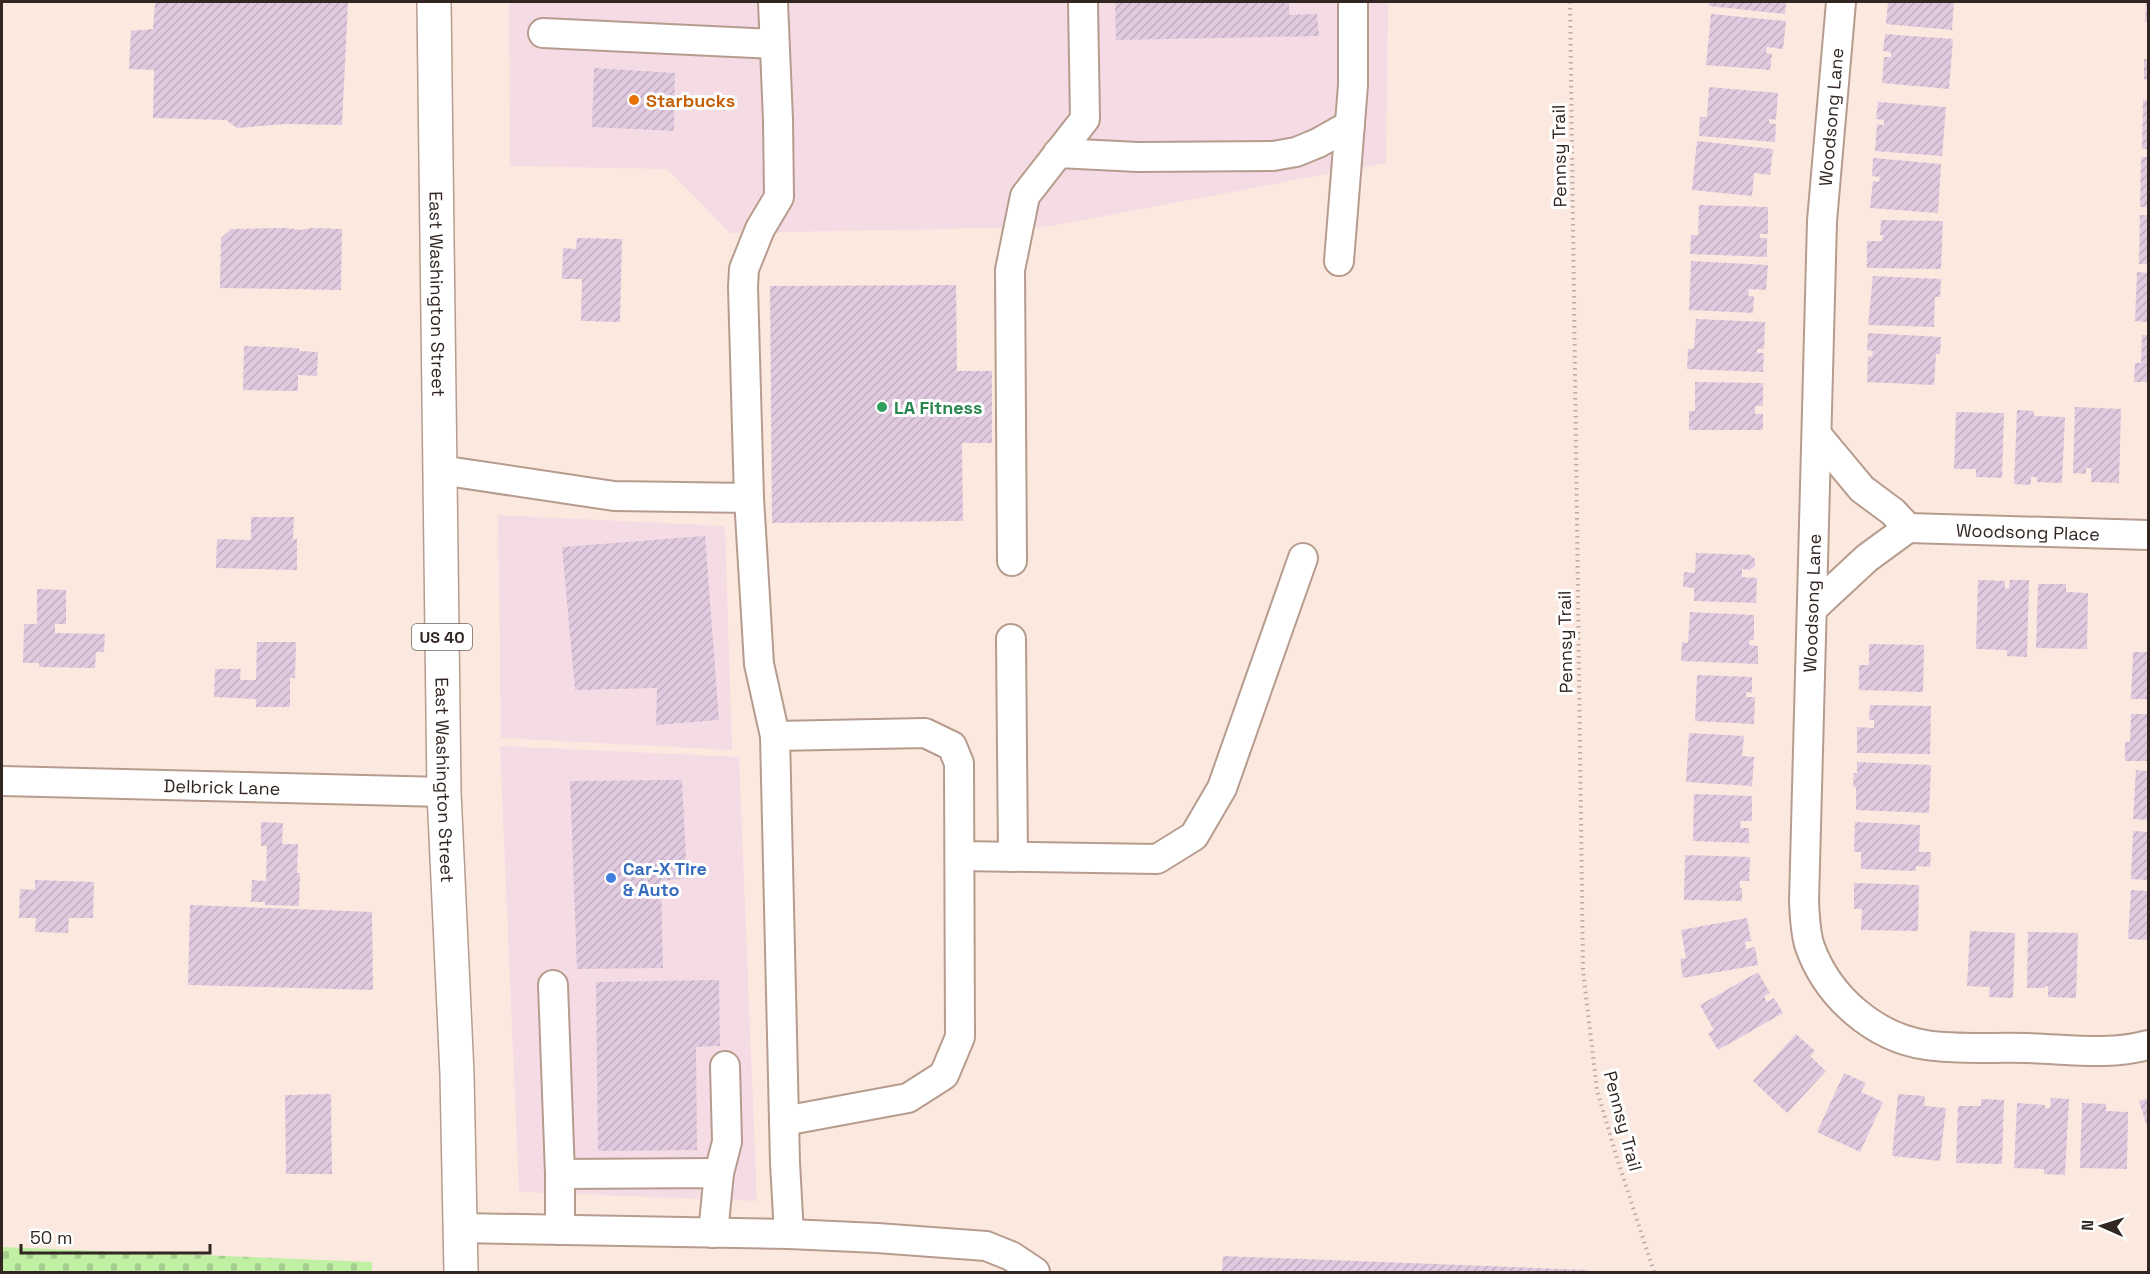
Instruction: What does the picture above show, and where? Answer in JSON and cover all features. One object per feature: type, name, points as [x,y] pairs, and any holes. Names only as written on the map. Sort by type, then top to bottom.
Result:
[{"type":"main road","name":"East Washington Street","points":[[434,2],[444,792],[457,1074],[461,1272]]},
{"type":"street","points":[[773,2],[779,197],[760,229],[744,269],[743,287],[749,498],[759,664],[775,736],[784,1121],[789,1234]]},
{"type":"street","points":[[1012,561],[1010,270],[1025,196],[1085,119],[1083,2]]},
{"type":"street","points":[[1339,261],[1353,85],[1353,2]]},
{"type":"street","name":"Woodsong Lane","points":[[1841,2],[1822,221],[1804,902],[1809,946],[1817,964],[1847,1005],[1879,1029],[1901,1039],[1944,1047],[2111,1051],[2148,1045]]},
{"type":"street","points":[[543,33],[774,44]]},
{"type":"street","points":[[1058,153],[1138,157],[1273,156],[1296,152],[1350,125]]},
{"type":"street","points":[[1812,609],[1867,558],[1908,528],[1893,512],[1862,489],[1817,435]]},
{"type":"street","points":[[440,470],[614,496],[749,498]]},
{"type":"street","name":"Woodsong Place","points":[[1908,528],[2148,535]]},
{"type":"street","points":[[960,856],[1157,859],[1194,836],[1222,788],[1303,558]]},
{"type":"street","points":[[1011,639],[1013,857]]},
{"type":"street","points":[[775,736],[925,734],[952,746],[960,763],[960,1037],[944,1075],[908,1098],[784,1121]]},
{"type":"street","name":"Delbrick Lane","points":[[2,781],[444,792]]},
{"type":"street","points":[[553,985],[560,1230]]},
{"type":"street","points":[[713,1233],[719,1173],[727,1142],[725,1066]]},
{"type":"street","points":[[560,1174],[719,1173]]},
{"type":"street","points":[[460,1228],[789,1234],[986,1246],[1011,1256],[1035,1272]]},
{"type":"path","name":"Pennsy Trail","points":[[1570,2],[1583,970],[1597,1090],[1654,1272]]},
{"type":"shaded area","points":[[509,2],[1388,2],[1386,163],[1046,227],[730,233],[667,169],[510,166]]},
{"type":"shaded area","points":[[498,515],[725,526],[732,750],[501,738]]},
{"type":"shaded area","points":[[500,746],[739,757],[757,1201],[519,1192]]},
{"type":"green space","points":[[2,1247],[372,1262],[372,1272],[2,1272]]},
{"type":"building","points":[[155,2],[348,2],[342,125],[286,124],[237,128],[226,120],[153,118],[154,70],[129,69],[131,31],[153,29]]},
{"type":"building","points":[[1115,2],[1289,2],[1289,15],[1317,14],[1319,36],[1116,40]]},
{"type":"building","points":[[1709,2],[1786,2],[1785,14],[1709,6]]},
{"type":"building","points":[[1888,2],[1954,2],[1952,30],[1886,24]]},
{"type":"building","points":[[2146,2],[2148,2],[2148,22],[2145,22]]},
{"type":"building","points":[[1711,14],[1786,21],[1783,49],[1767,47],[1766,53],[1772,54],[1770,70],[1706,65]]},
{"type":"building","points":[[1885,34],[1953,39],[1949,89],[1882,83],[1884,57],[1891,57],[1891,52],[1883,51]]},
{"type":"building","points":[[2144,59],[2148,59],[2148,80],[2144,79]]},
{"type":"building","name":"Starbucks","points":[[594,68],[675,73],[674,131],[592,127]]},
{"type":"building","points":[[1709,87],[1778,93],[1776,120],[1769,119],[1769,123],[1776,124],[1775,142],[1699,136],[1700,117],[1707,117]]},
{"type":"building","points":[[2143,100],[2148,100],[2148,149],[2142,149]]},
{"type":"building","points":[[1878,102],[1946,107],[1942,156],[1875,151],[1877,124],[1884,125],[1884,120],[1876,119]]},
{"type":"building","points":[[1697,141],[1773,149],[1770,175],[1754,173],[1752,196],[1692,190]]},
{"type":"building","points":[[2141,157],[2148,157],[2148,207],[2140,207]]},
{"type":"building","points":[[1873,158],[1941,164],[1938,213],[1870,208],[1873,181],[1879,182],[1880,177],[1872,176]]},
{"type":"building","points":[[1699,205],[1768,207],[1768,234],[1760,234],[1760,238],[1767,238],[1767,257],[1690,254],[1691,235],[1698,235]]},
{"type":"building","points":[[2140,215],[2148,215],[2148,264],[2139,264]]},
{"type":"building","points":[[1881,220],[1943,221],[1941,269],[1867,268],[1867,241],[1882,241]]},
{"type":"building","points":[[231,229],[342,229],[341,290],[220,288],[221,238]]},
{"type":"building","points":[[577,238],[622,239],[620,322],[581,321],[582,279],[562,279],[563,248],[576,249]]},
{"type":"building","points":[[1691,261],[1768,265],[1766,290],[1749,289],[1748,296],[1754,296],[1753,313],[1689,310]]},
{"type":"building","points":[[2137,272],[2148,273],[2148,322],[2135,321]]},
{"type":"building","points":[[1873,276],[1941,279],[1940,297],[1935,297],[1934,327],[1868,325]]},
{"type":"building","name":"LA Fitness","points":[[956,285],[957,371],[992,371],[992,443],[962,443],[963,521],[772,523],[770,286]]},
{"type":"building","points":[[1696,319],[1765,322],[1764,349],[1757,349],[1757,353],[1764,353],[1763,372],[1687,369],[1688,349],[1694,349]]},
{"type":"building","points":[[1868,333],[1941,337],[1940,354],[1936,354],[1934,385],[1867,382],[1868,356],[1872,357],[1873,351],[1867,350]]},
{"type":"building","points":[[2142,335],[2148,335],[2148,382],[2134,382],[2135,363],[2141,363]]},
{"type":"building","points":[[244,346],[299,348],[299,351],[318,352],[317,376],[298,375],[298,391],[243,390]]},
{"type":"building","points":[[1695,382],[1763,383],[1763,406],[1755,406],[1755,414],[1763,414],[1763,430],[1689,430],[1689,411],[1695,411]]},
{"type":"building","points":[[2075,407],[2121,409],[2119,483],[2091,482],[2091,468],[2086,468],[2086,474],[2073,473]]},
{"type":"building","points":[[2017,410],[2034,411],[2034,416],[2065,417],[2062,483],[2037,482],[2037,477],[2031,477],[2031,485],[2014,484]]},
{"type":"building","points":[[1956,412],[2004,413],[2002,478],[1976,477],[1976,469],[1954,469]]},
{"type":"building","points":[[251,517],[294,517],[293,539],[297,539],[297,570],[216,568],[217,539],[251,540]]},
{"type":"building","points":[[705,536],[719,720],[656,725],[657,688],[575,690],[562,547]]},
{"type":"building","points":[[1696,553],[1750,555],[1755,559],[1755,566],[1750,570],[1742,569],[1742,577],[1757,578],[1756,603],[1694,601],[1694,588],[1683,587],[1684,572],[1695,573]]},
{"type":"building","points":[[1978,580],[2005,581],[2005,589],[2009,588],[2010,580],[2029,580],[2027,657],[2007,656],[2007,650],[1976,649]]},
{"type":"building","points":[[2038,584],[2066,584],[2066,592],[2088,593],[2087,649],[2036,648]]},
{"type":"building","points":[[37,589],[66,590],[66,624],[55,624],[55,633],[105,634],[104,652],[96,652],[95,668],[39,667],[39,663],[23,663],[24,624],[37,624]]},
{"type":"building","points":[[1690,612],[1754,615],[1754,640],[1750,640],[1749,645],[1758,646],[1758,664],[1681,661],[1682,642],[1688,643]]},
{"type":"building","points":[[257,642],[296,642],[295,678],[290,678],[290,707],[256,707],[256,699],[214,697],[215,669],[241,669],[240,680],[256,680]]},
{"type":"building","points":[[1869,644],[1924,645],[1923,692],[1859,690],[1859,665],[1869,665]]},
{"type":"building","points":[[2133,652],[2148,652],[2148,699],[2131,699]]},
{"type":"building","points":[[1697,675],[1752,677],[1752,693],[1746,692],[1746,697],[1755,697],[1754,724],[1695,721]]},
{"type":"building","points":[[1870,705],[1931,706],[1930,754],[1857,753],[1857,727],[1874,728],[1874,720],[1869,720]]},
{"type":"building","points":[[2131,714],[2148,714],[2148,761],[2125,761],[2125,742],[2130,742]]},
{"type":"building","points":[[1689,733],[1744,736],[1742,756],[1754,757],[1752,786],[1686,782]]},
{"type":"building","points":[[1857,762],[1931,765],[1929,813],[1856,810],[1856,787],[1853,787]]},
{"type":"building","points":[[2136,770],[2148,771],[2148,820],[2133,819]]},
{"type":"building","points":[[682,780],[687,878],[661,881],[663,968],[577,969],[570,781]]},
{"type":"building","points":[[1694,794],[1752,796],[1752,821],[1741,821],[1740,828],[1749,828],[1749,843],[1693,841]]},
{"type":"building","points":[[261,822],[283,823],[282,844],[298,844],[299,906],[265,905],[265,902],[251,902],[252,880],[266,881],[267,846],[261,846]]},
{"type":"building","points":[[1855,822],[1920,825],[1919,852],[1931,852],[1930,867],[1916,866],[1916,871],[1861,869],[1861,852],[1854,852]]},
{"type":"building","points":[[2133,831],[2148,832],[2148,880],[2131,879]]},
{"type":"building","points":[[1685,855],[1750,857],[1749,881],[1740,881],[1742,901],[1684,900]]},
{"type":"building","points":[[35,880],[94,882],[93,918],[69,918],[68,933],[35,932],[36,918],[19,918],[20,889],[35,890]]},
{"type":"building","points":[[1854,883],[1919,885],[1918,931],[1861,930],[1862,909],[1854,909]]},
{"type":"building","points":[[2131,890],[2148,891],[2148,940],[2128,939]]},
{"type":"building","points":[[190,905],[372,912],[373,990],[188,985]]},
{"type":"building","points":[[1747,918],[1751,941],[1745,942],[1746,949],[1755,947],[1758,965],[1683,978],[1680,959],[1686,958],[1681,930]]},
{"type":"building","points":[[1970,931],[2015,933],[2013,998],[1989,997],[1990,987],[1967,986]]},
{"type":"building","points":[[2028,932],[2078,933],[2076,998],[2048,997],[2048,986],[2027,988]]},
{"type":"building","points":[[1758,972],[1770,993],[1764,996],[1767,1002],[1774,998],[1783,1013],[1718,1050],[1708,1033],[1714,1030],[1700,1005]]},
{"type":"building","points":[[719,980],[720,1046],[696,1047],[697,1150],[598,1151],[596,982]]},
{"type":"building","points":[[1796,1034],[1815,1051],[1810,1056],[1826,1071],[1787,1113],[1753,1081]]},
{"type":"building","points":[[1844,1073],[1866,1083],[1861,1092],[1883,1102],[1860,1152],[1817,1132]]},
{"type":"building","points":[[331,1094],[332,1174],[286,1174],[285,1095]]},
{"type":"building","points":[[1898,1094],[1925,1096],[1924,1106],[1946,1108],[1940,1161],[1892,1156]]},
{"type":"building","points":[[2051,1098],[2069,1099],[2065,1175],[2044,1174],[2044,1169],[2014,1168],[2017,1103],[2045,1105],[2045,1108],[2050,1108]]},
{"type":"building","points":[[2148,1098],[2148,1130],[2139,1101]]},
{"type":"building","points":[[1981,1099],[2004,1100],[2002,1164],[1956,1163],[1958,1106],[1981,1106]]},
{"type":"building","points":[[2082,1103],[2106,1104],[2106,1111],[2128,1112],[2127,1169],[2080,1168]]},
{"type":"building","points":[[1223,1256],[1588,1270],[1588,1272],[1222,1272]]},
{"type":"place","name":"Starbucks","points":[[634,100]]},
{"type":"place","name":"LA Fitness","points":[[882,407]]},
{"type":"place","name":"Car-X Tire & Auto","points":[[611,878]]}]
